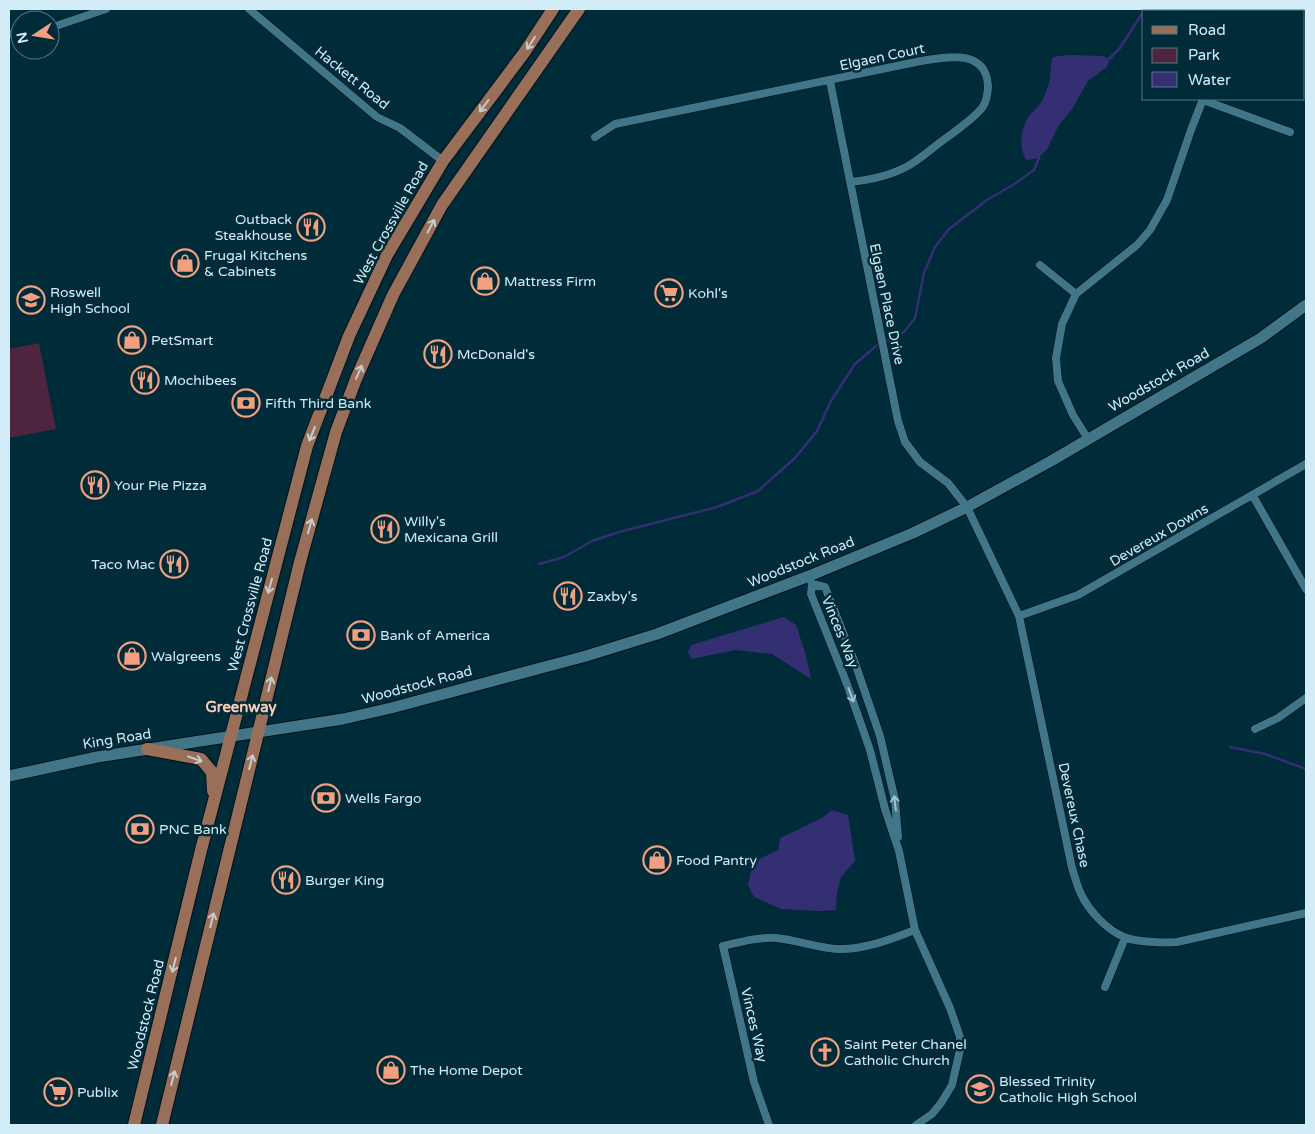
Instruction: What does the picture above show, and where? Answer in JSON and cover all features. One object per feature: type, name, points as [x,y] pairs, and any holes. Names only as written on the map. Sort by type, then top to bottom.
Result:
[{"type":"main road","name":"West Crossville Road","points":[[231,736],[307,446],[349,336],[380,270],[443,161],[524,52],[552,9]]},
{"type":"main road","points":[[162,1125],[300,562],[336,432],[356,379],[393,295],[442,205],[578,9]]},
{"type":"main road","name":"Woodstock Road","points":[[134,1125],[231,736]]},
{"type":"main road","points":[[147,749],[200,759],[212,772],[214,804]]},
{"type":"street","points":[[60,25],[106,9]]},
{"type":"street","name":"Hackett Road","points":[[249,9],[377,117],[400,128],[443,161]]},
{"type":"street","name":"Elgaen Court","points":[[595,137],[615,124],[921,61],[951,56],[968,58],[980,67],[987,78],[988,90],[983,107],[907,167],[887,175],[850,182]]},
{"type":"street","name":"Elgaen Place Drive","points":[[830,81],[898,421],[905,442],[920,462],[948,483],[967,507]]},
{"type":"street","points":[[1088,439],[1073,415],[1058,382],[1056,358],[1062,324],[1076,294],[1137,245],[1150,230],[1167,200],[1203,100],[1290,132]]},
{"type":"street","points":[[1040,265],[1076,294]]},
{"type":"street","name":"Woodstock Road","points":[[231,736],[343,719],[586,656],[652,636],[810,580],[967,507],[1261,338],[1306,305]]},
{"type":"street","name":"Devereux Downs","points":[[1019,616],[1078,595],[1306,464]]},
{"type":"street","points":[[1253,496],[1306,589]]},
{"type":"street","name":"Devereux Chase","points":[[967,507],[1019,616],[1072,868],[1081,894],[1091,910],[1107,926],[1125,938],[1165,944],[1306,913]]},
{"type":"street","name":"Vinces Way","points":[[899,852],[893,792],[876,723],[825,587],[810,580],[811,594],[847,684],[870,750],[885,809],[899,852],[916,930],[950,1008],[960,1037],[960,1050],[952,1085],[932,1114],[916,1125]]},
{"type":"street","points":[[1255,730],[1278,718],[1306,698]]},
{"type":"street","name":"King Road","points":[[9,776],[97,757],[231,736]]},
{"type":"street","name":"Vinces Way","points":[[769,1125],[754,1082],[723,946],[760,938],[775,938],[838,949],[856,948],[883,942],[916,930]]},
{"type":"street","points":[[1106,988],[1125,938]]},
{"type":"green space","points":[[39,343],[56,429],[9,438],[9,349]]},
{"type":"water","points":[[1071,55],[1103,56],[1109,59],[1107,67],[1088,81],[1072,109],[1059,125],[1047,149],[1039,158],[1027,160],[1021,146],[1023,129],[1028,117],[1039,106],[1045,95],[1052,58]]},
{"type":"water","points":[[784,617],[796,625],[811,679],[772,654],[735,650],[692,659],[688,653],[691,645]]},
{"type":"water","points":[[832,810],[848,815],[855,861],[841,877],[837,892],[836,910],[781,909],[754,897],[748,885],[753,862],[778,850],[780,838],[822,818]]},
{"type":"waterway","points":[[1109,59],[1120,48],[1142,14]]},
{"type":"waterway","points":[[539,564],[564,557],[592,541],[619,532],[717,507],[758,491],[795,458],[817,431],[831,401],[855,364],[876,346],[904,332],[915,318],[924,273],[935,247],[949,229],[987,200],[1034,170],[1039,158]]},
{"type":"waterway","points":[[1230,747],[1265,754],[1306,769]]},
{"type":"place","name":"Outback Steakhouse","points":[[311,227]]},
{"type":"place","name":"Frugal Kitchens & Cabinets","points":[[185,263]]},
{"type":"place","name":"Mattress Firm","points":[[485,281]]},
{"type":"place","name":"Kohl's","points":[[669,293]]},
{"type":"place","name":"Roswell High School","points":[[31,300]]},
{"type":"place","name":"PetSmart","points":[[132,340]]},
{"type":"place","name":"McDonald's","points":[[438,354]]},
{"type":"place","name":"Mochibees","points":[[145,380]]},
{"type":"place","name":"Fifth Third Bank","points":[[246,403]]},
{"type":"place","name":"Your Pie Pizza","points":[[95,485]]},
{"type":"place","name":"Willy's Mexicana Grill","points":[[385,529]]},
{"type":"place","name":"Taco Mac","points":[[174,564]]},
{"type":"place","name":"Zaxby's","points":[[568,596]]},
{"type":"place","name":"Bank of America","points":[[361,635]]},
{"type":"place","name":"Walgreens","points":[[132,656]]},
{"type":"place","name":"Wells Fargo","points":[[326,798]]},
{"type":"place","name":"PNC Bank","points":[[140,829]]},
{"type":"place","name":"Food Pantry","points":[[657,860]]},
{"type":"place","name":"Burger King","points":[[286,880]]},
{"type":"place","name":"Saint Peter Chanel Catholic Church","points":[[825,1052]]},
{"type":"place","name":"The Home Depot","points":[[391,1070]]},
{"type":"place","name":"Blessed Trinity Catholic High School","points":[[980,1089]]},
{"type":"place","name":"Publix","points":[[58,1092]]},
{"type":"district","name":"Greenway","points":[[241,707]]}]
